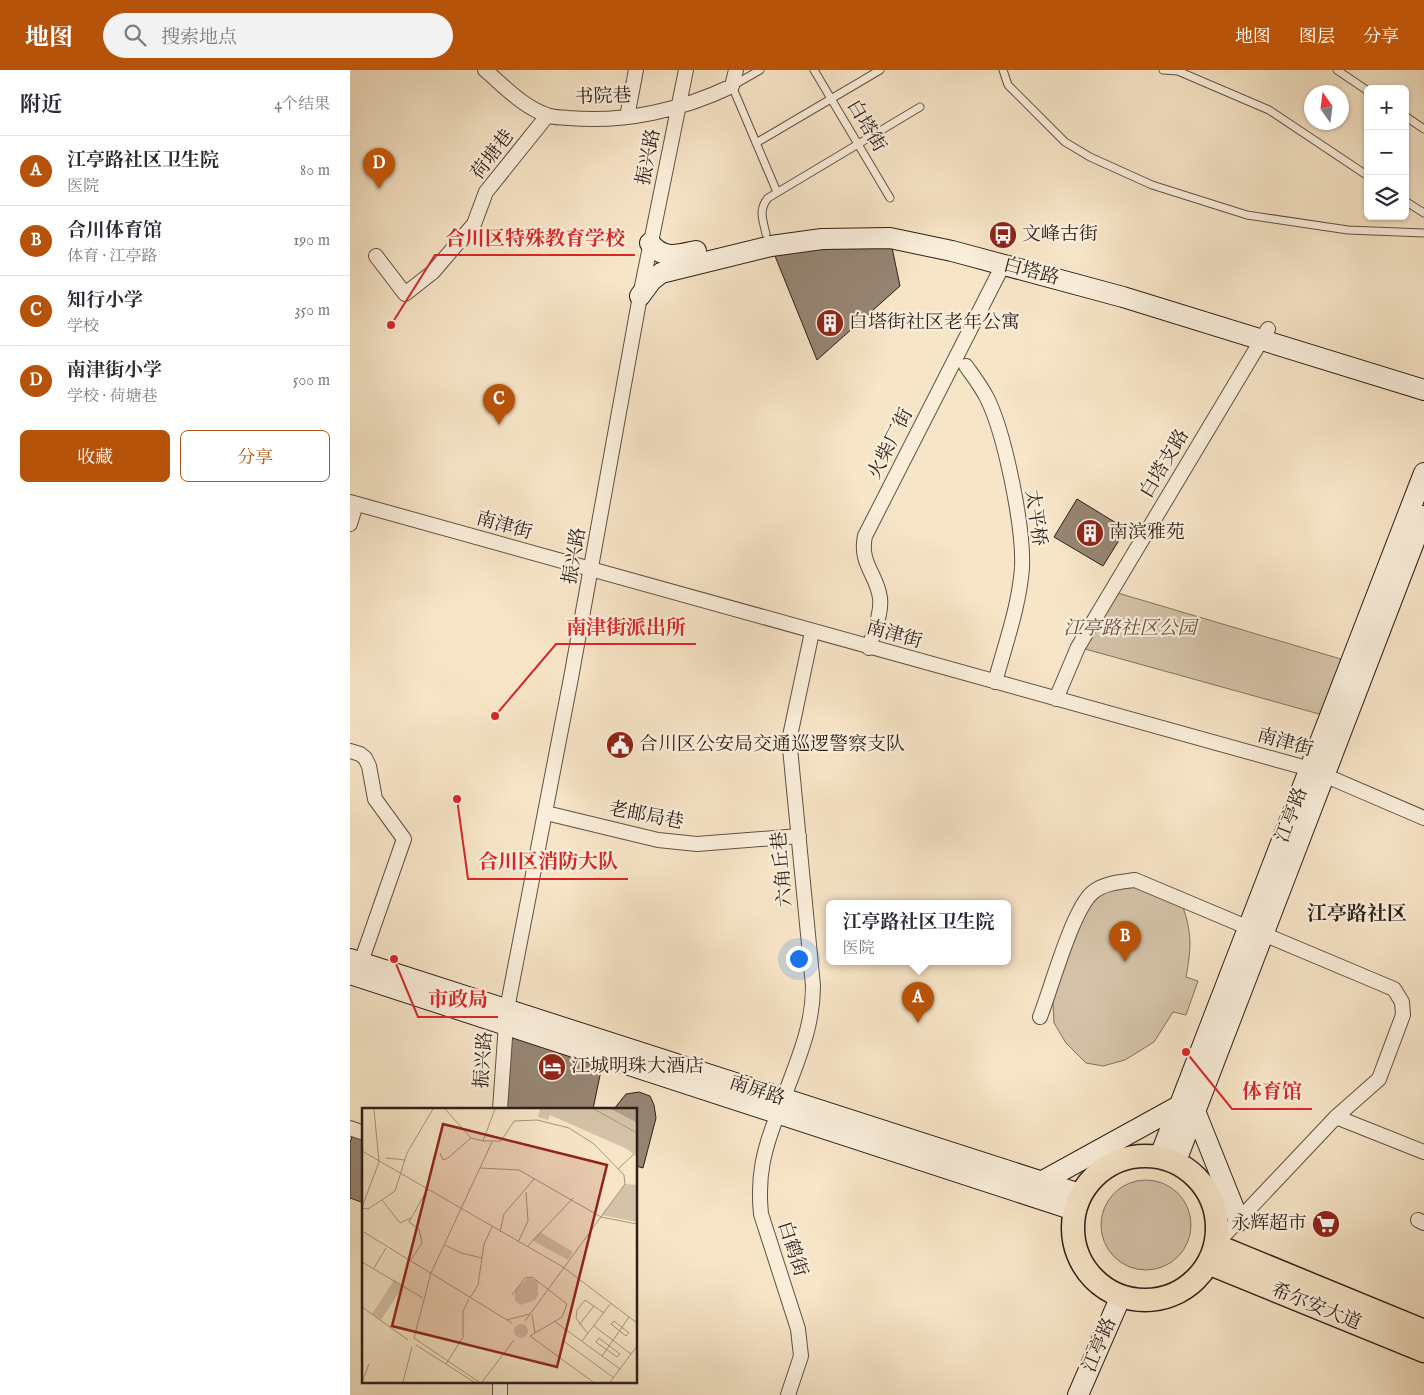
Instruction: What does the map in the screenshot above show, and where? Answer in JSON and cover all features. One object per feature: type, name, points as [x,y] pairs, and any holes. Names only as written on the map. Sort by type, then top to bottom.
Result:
[{"type":"main road","points":[[1145,1156],[1168,1159],[1202,1183],[1213,1202],[1217,1224],[1211,1254],[1188,1285],[1173,1294],[1156,1299],[1138,1299],[1121,1296],[1104,1288],[1090,1275],[1080,1260],[1074,1242],[1077,1202],[1087,1183],[1102,1170],[1122,1159],[1145,1156]]},
{"type":"main road","name":"希尔安大道","points":[[1211,1254],[1424,1331]]},
{"type":"main road","name":"希尔安大道","points":[[1211,1254],[1424,1351]]},
{"type":"street","name":"书院巷","points":[[485,70],[524,102],[547,116],[584,119],[627,117],[678,108],[708,98],[732,86]]},
{"type":"street","points":[[627,117],[636,70]]},
{"type":"street","name":"振兴路","points":[[500,1108],[506,1016],[546,813],[650,243],[686,70]]},
{"type":"street","points":[[732,86],[736,70]]},
{"type":"street","name":"荷塘巷","points":[[376,256],[405,294],[426,278],[474,224],[486,192],[547,116]]},
{"type":"street","name":"白塔路","points":[[650,243],[664,255],[674,256],[766,234],[820,227],[890,226],[952,239],[1127,286],[1424,390]]},
{"type":"street","name":"白塔路","points":[[640,296],[651,281],[661,273],[675,268],[771,246],[822,239],[890,238],[1003,265],[1424,377]]},
{"type":"street","name":"火柴厂街","points":[[869,648],[880,600],[866,562],[864,544],[866,536],[1003,265]]},
{"type":"street","name":"白塔支路","points":[[1056,699],[1078,647],[1265,335]]},
{"type":"street","name":"太平桥","points":[[966,366],[987,397],[998,426],[1013,491],[1021,543],[1022,567],[1017,603],[995,682]]},
{"type":"street","name":"江亭路","points":[[1168,1159],[1317,772],[1424,473]]},
{"type":"street","points":[[350,524],[353,503]]},
{"type":"street","name":"南津街","points":[[353,503],[1317,772],[1424,818]]},
{"type":"street","name":"江亭路","points":[[1317,772],[1424,516]]},
{"type":"street","name":"六角丘巷","points":[[780,1106],[806,1037],[813,1011],[813,986],[790,736],[812,632]]},
{"type":"street","points":[[350,751],[360,754],[365,758],[369,766],[375,800],[404,839],[354,965]]},
{"type":"street","name":"老邮局巷","points":[[546,813],[666,841],[697,844],[799,836]]},
{"type":"street","points":[[1040,1017],[1077,915],[1092,893],[1113,882],[1135,880],[1394,990],[1402,1002],[1403,1015],[1379,1079],[1336,1117],[1239,1220],[1211,1254]]},
{"type":"street","name":"南屏路","points":[[354,965],[1077,1202]]},
{"type":"street","name":"南屏路","points":[[780,1106],[1041,1182],[1077,1202]]},
{"type":"street","name":"白鹤街","points":[[780,1106],[763,1152],[759,1196],[761,1214],[798,1329],[801,1356],[788,1395]]},
{"type":"street","points":[[1041,1182],[1187,1108],[1239,1220]]},
{"type":"street","points":[[1336,1117],[1424,1152]]},
{"type":"street","points":[[350,1128],[362,1132]]},
{"type":"street","name":"江亭路","points":[[1078,1395],[1121,1296]]},
{"type":"street","points":[[500,1382],[500,1395]]},
{"type":"lane","points":[[760,70],[732,86],[777,192]]},
{"type":"lane","name":"白塔街","points":[[814,70],[890,198]]},
{"type":"lane","points":[[756,143],[880,70]]},
{"type":"lane","points":[[1003,70],[1008,85],[1065,142],[1090,157],[1152,185],[1247,215],[1348,230],[1424,233]]},
{"type":"lane","points":[[1163,70],[1178,71],[1269,110],[1366,175]]},
{"type":"lane","points":[[1337,70],[1364,88]]},
{"type":"lane","points":[[766,234],[761,213],[762,204],[777,192],[920,107]]},
{"type":"lane","points":[[1409,119],[1424,129]]},
{"type":"lane","points":[[1409,204],[1424,213]]},
{"type":"green space","name":"江亭路社区公园","points":[[1111,591],[1351,662],[1330,717],[1078,647]]},
{"type":"green space","points":[[1135,880],[1180,899],[1187,920],[1190,938],[1186,977],[1198,981],[1186,1015],[1173,1012],[1154,1042],[1125,1060],[1103,1066],[1086,1063],[1066,1043],[1054,1023],[1052,984],[1092,893]]},
{"type":"green space","points":[[1146,1180],[1163,1184],[1178,1193],[1187,1208],[1191,1225],[1187,1242],[1178,1257],[1163,1266],[1146,1270],[1129,1266],[1114,1257],[1105,1242],[1101,1225],[1105,1208],[1114,1193],[1129,1184]]},
{"type":"building","name":"白塔街社区老年公寓","points":[[890,238],[900,286],[817,360],[771,246]]},
{"type":"building","name":"南滨雅苑","points":[[1077,499],[1126,529],[1103,566],[1054,537]]},
{"type":"building","name":"江城明珠大酒店","points":[[506,1024],[604,1056],[593,1108],[500,1108]]},
{"type":"building","points":[[639,1092],[650,1096],[654,1105],[656,1118],[643,1168],[638,1167],[638,1108],[615,1108],[626,1094]]},
{"type":"building","points":[[354,1130],[362,1132],[362,1202],[350,1198],[350,1143]]},
{"type":"place","name":"南津街小学","points":[[379,189]]},
{"type":"place","name":"文峰古街","points":[[1003,235]]},
{"type":"place","name":"白塔街社区老年公寓","points":[[830,323]]},
{"type":"place","name":"合川区特殊教育学校","points":[[391,325]]},
{"type":"place","name":"知行小学","points":[[499,425]]},
{"type":"place","name":"南滨雅苑","points":[[1090,533]]},
{"type":"place","name":"南津街派出所","points":[[495,716]]},
{"type":"place","name":"合川区公安局交通巡逻警察支队","points":[[620,745]]},
{"type":"place","name":"合川区消防大队","points":[[457,799]]},
{"type":"place","name":"市政局","points":[[394,959]]},
{"type":"place","name":"合川体育馆","points":[[1125,962]]},
{"type":"place","name":"江亭路社区卫生院","points":[[918,1023]]},
{"type":"place","name":"体育馆","points":[[1186,1052]]},
{"type":"place","name":"江城明珠大酒店","points":[[552,1067]]},
{"type":"place","name":"永辉超市","points":[[1326,1224]]},
{"type":"district","name":"江亭路社区","points":[[1357,914]]}]
